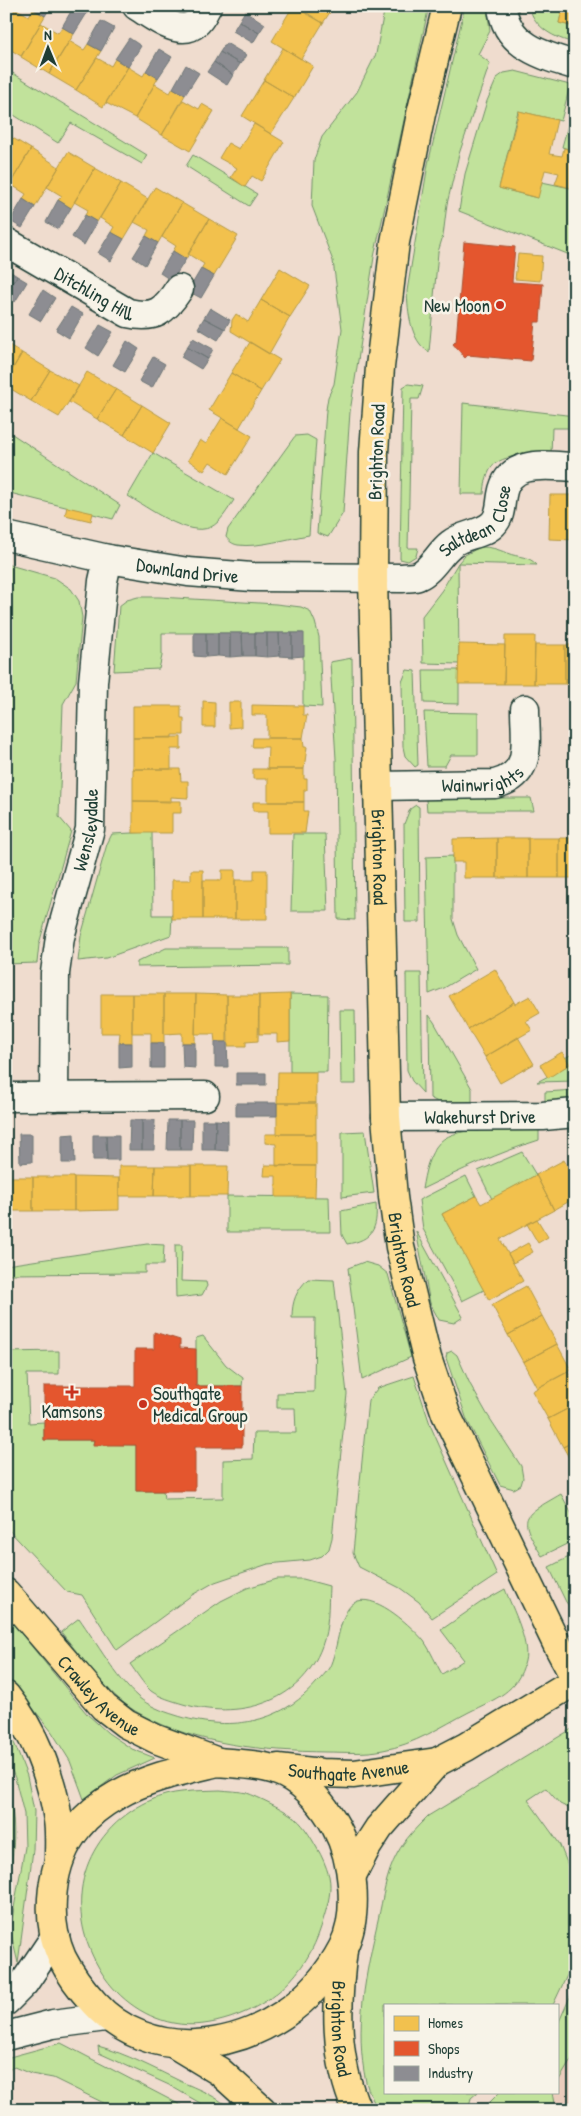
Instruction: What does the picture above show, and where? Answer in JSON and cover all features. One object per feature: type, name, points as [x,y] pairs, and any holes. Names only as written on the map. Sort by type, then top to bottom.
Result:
[{"type":"main road","name":"Brighton Road","points":[[447,6],[421,114],[394,252],[380,367],[374,452],[373,578],[386,1117],[393,1197],[400,1247],[420,1332],[446,1414],[575,1679]]},
{"type":"main road","name":"Crawley Avenue","points":[[6,1593],[104,1707],[126,1724],[156,1739],[218,1762]]},
{"type":"main road","name":"Southgate Avenue","points":[[262,1766],[322,1773],[354,1774],[437,1762],[466,1747],[575,1679]]},
{"type":"main road","points":[[6,1696],[31,1736],[44,1765],[59,1822],[59,1861],[52,1910],[55,1937],[62,1958],[74,1978],[106,2017],[147,2039],[176,2045],[218,2043],[245,2035],[271,2023],[300,2003],[323,1976],[344,1946]]},
{"type":"main road","points":[[59,1861],[78,1827],[98,1808],[118,1794],[162,1776],[218,1762],[262,1766],[285,1774],[301,1785],[318,1801],[332,1819],[344,1841],[352,1875]]},
{"type":"main road","name":"Southgate Avenue","points":[[352,1875],[379,1828],[437,1762]]},
{"type":"main road","name":"Brighton Road","points":[[352,1875],[350,1918],[344,1946],[338,1994],[338,2039],[343,2068],[357,2110]]},
{"type":"main road","points":[[176,2045],[219,2071],[262,2110]]},
{"type":"street","points":[[137,6],[171,26],[181,28],[190,27],[197,22],[207,6]]},
{"type":"street","points":[[502,6],[507,26],[514,37],[531,50],[575,65]]},
{"type":"street","name":"Ditchling Hill","points":[[6,242],[128,313],[151,315],[162,311],[179,289]]},
{"type":"street","name":"Saltdean Close","points":[[373,578],[418,576],[430,567],[451,544],[466,536],[480,532],[493,524],[500,512],[504,484],[513,474],[528,466],[575,466]]},
{"type":"street","name":"Downland Drive","points":[[6,536],[108,559],[188,572],[252,576],[373,578]]},
{"type":"street","name":"Wensleydale","points":[[54,1097],[55,973],[60,937],[90,829],[93,682],[103,581],[108,559]]},
{"type":"street","name":"Wainwrights","points":[[378,786],[495,784],[507,782],[516,776],[524,756],[525,709]]},
{"type":"street","points":[[6,1097],[205,1096]]},
{"type":"street","name":"Wakehurst Drive","points":[[386,1117],[543,1116],[575,1113]]},
{"type":"street","points":[[6,2002],[24,1983],[55,1937]]},
{"type":"street","points":[[6,2036],[53,2024],[106,2017]]},
{"type":"shaded area","points":[[575,2033],[575,2110],[515,2110],[524,2094],[558,2094],[558,2053]]},
{"type":"green space","points":[[385,6],[429,6],[374,257],[350,412],[343,513],[328,537],[317,533],[326,410],[328,397],[334,384],[342,329],[333,261],[312,206],[314,160],[322,137],[357,92],[376,54]]},
{"type":"green space","points":[[465,6],[490,6],[488,14],[490,31],[478,54],[490,63],[459,154],[447,204],[443,236],[438,252],[429,352],[418,341],[411,325],[407,291],[428,164]]},
{"type":"green space","points":[[529,6],[563,6],[559,23],[575,27],[575,43],[546,31],[535,20]]},
{"type":"green space","points":[[6,69],[147,155],[142,164],[71,123],[58,143],[6,110]]},
{"type":"green space","points":[[515,71],[570,85],[561,121],[518,111],[499,188],[537,198],[542,182],[575,189],[575,257],[459,211],[465,174],[487,101],[497,78],[504,73]]},
{"type":"green space","points":[[575,99],[575,151],[562,147]]},
{"type":"green space","points":[[193,155],[257,194],[249,206],[186,166]]},
{"type":"green space","points":[[408,384],[423,386],[419,399],[411,399],[408,548],[418,548],[416,556],[408,561],[400,559],[403,387]]},
{"type":"green space","points":[[463,403],[575,416],[575,428],[552,428],[551,455],[536,454],[511,457],[496,463],[488,474],[484,494],[461,494]]},
{"type":"green space","points":[[6,430],[120,505],[113,519],[6,492]]},
{"type":"green space","points":[[307,435],[316,440],[309,535],[246,546],[231,542],[226,537],[228,529],[295,436]]},
{"type":"green space","points":[[153,453],[234,500],[218,522],[211,527],[202,529],[180,525],[157,514],[128,496]]},
{"type":"green space","points":[[480,547],[484,547],[494,548],[511,555],[527,558],[537,565],[458,563],[465,555]]},
{"type":"green space","points":[[458,563],[459,664],[423,663],[422,616],[442,590]]},
{"type":"green space","points":[[6,564],[55,578],[71,589],[79,601],[82,617],[76,681],[63,704],[59,817],[71,831],[39,944],[37,963],[6,964]]},
{"type":"green space","points":[[138,597],[276,604],[301,607],[310,611],[319,637],[322,707],[303,706],[303,633],[162,633],[162,656],[159,669],[114,671],[119,606],[127,600]]},
{"type":"green space","points":[[352,658],[355,920],[338,919],[336,759],[330,662]]},
{"type":"green space","points":[[407,670],[415,671],[418,765],[415,767],[405,756],[403,747],[402,682]]},
{"type":"green space","points":[[423,670],[459,670],[459,704],[424,703]]},
{"type":"green space","points":[[424,712],[478,713],[478,755],[451,755],[445,766],[427,766]]},
{"type":"green space","points":[[432,798],[531,798],[534,811],[427,811],[426,800]]},
{"type":"green space","points":[[416,805],[419,807],[420,922],[405,922],[404,824],[410,809]]},
{"type":"green space","points":[[152,832],[153,915],[172,915],[171,935],[106,958],[78,961],[81,936],[107,844],[112,834]]},
{"type":"green space","points":[[293,834],[325,834],[328,911],[291,911]]},
{"type":"green space","points":[[453,856],[453,919],[458,935],[476,969],[444,988],[429,994],[426,857]]},
{"type":"green space","points":[[166,948],[288,948],[288,965],[137,967],[137,962]]},
{"type":"green space","points":[[406,973],[421,973],[423,1093],[412,1081],[407,1070]]},
{"type":"green space","points":[[290,994],[328,995],[327,1072],[290,1072]]},
{"type":"green space","points":[[340,1010],[355,1010],[356,1084],[341,1084]]},
{"type":"green space","points":[[429,1015],[472,1089],[472,1101],[468,1107],[440,1103],[430,1098]]},
{"type":"green space","points":[[575,1040],[575,1081],[537,1082],[569,1065],[565,1058],[572,1054]]},
{"type":"green space","points":[[575,1090],[575,1102],[545,1104],[545,1092]]},
{"type":"green space","points":[[539,1129],[539,1140],[480,1162],[422,1189],[430,1158],[440,1142],[448,1136],[473,1130]]},
{"type":"green space","points":[[365,1131],[374,1193],[342,1197],[342,1132]]},
{"type":"green space","points":[[522,1152],[536,1175],[492,1199],[478,1171]]},
{"type":"green space","points":[[466,1176],[476,1196],[442,1214],[484,1290],[462,1301],[423,1229],[419,1200]]},
{"type":"green space","points":[[227,1196],[329,1197],[330,1232],[227,1232]]},
{"type":"green space","points":[[376,1204],[376,1220],[372,1232],[362,1240],[347,1244],[342,1235],[341,1211]]},
{"type":"green space","points":[[416,1231],[463,1317],[454,1323],[439,1320],[430,1303]]},
{"type":"green space","points":[[147,1244],[164,1245],[163,1265],[145,1265],[145,1273],[6,1274],[6,1265]]},
{"type":"green space","points":[[175,1245],[182,1245],[181,1281],[206,1282],[207,1286],[202,1295],[176,1298]]},
{"type":"green space","points":[[364,1262],[378,1266],[388,1274],[411,1357],[362,1380],[348,1268]]},
{"type":"green space","points":[[308,1279],[334,1280],[347,1394],[332,1538],[329,1549],[322,1556],[310,1560],[268,1564],[215,1582],[192,1595],[117,1650],[82,1595],[67,1592],[6,1527],[6,1352],[59,1351],[59,1374],[27,1374],[29,1423],[44,1422],[44,1440],[94,1440],[93,1444],[136,1445],[136,1491],[163,1491],[164,1499],[223,1498],[223,1460],[253,1459],[254,1433],[296,1433],[295,1408],[277,1408],[277,1393],[314,1392],[315,1318],[292,1318],[296,1297],[300,1288]]},
{"type":"green space","points":[[203,1336],[226,1365],[243,1378],[242,1386],[196,1386],[196,1338]]},
{"type":"green space","points":[[452,1351],[457,1355],[470,1384],[487,1414],[521,1466],[523,1478],[521,1485],[514,1489],[500,1485],[467,1420],[446,1358],[447,1353]]},
{"type":"green space","points":[[414,1376],[431,1427],[497,1575],[432,1618],[419,1602],[400,1588],[359,1567],[353,1553],[368,1400],[378,1388]]},
{"type":"green space","points":[[561,1494],[575,1520],[575,1540],[542,1556],[529,1532],[528,1518],[531,1513]]},
{"type":"green space","points":[[575,1554],[575,1613],[566,1602],[549,1567]]},
{"type":"green space","points":[[277,1579],[303,1579],[329,1586],[327,1624],[322,1646],[312,1666],[299,1682],[283,1694],[265,1703],[225,1710],[183,1704],[151,1691],[130,1664],[221,1601],[247,1588]]},
{"type":"green space","points":[[505,1589],[525,1644],[525,1661],[522,1672],[517,1680],[496,1698],[428,1734],[394,1748],[369,1752],[255,1748],[208,1740],[163,1725],[142,1715],[118,1699],[98,1678],[61,1632],[79,1618],[122,1680],[138,1697],[151,1706],[195,1720],[233,1723],[252,1721],[270,1716],[287,1708],[322,1677],[332,1660],[346,1611],[358,1601],[366,1600],[385,1607],[403,1621],[424,1641],[442,1674],[464,1660],[441,1630],[480,1603]]},
{"type":"green space","points":[[6,1615],[87,1714],[108,1733],[132,1749],[155,1758],[117,1775],[84,1799],[70,1761],[52,1732],[6,1675]]},
{"type":"green space","points":[[575,1727],[575,1811],[560,1804],[546,1788],[528,1800],[559,1843],[572,1875],[575,1895],[575,1926],[570,1969],[553,2004],[384,2004],[384,2094],[476,2094],[471,2098],[468,2110],[377,2110],[366,2082],[361,2041],[361,2021],[366,1980],[387,1878],[393,1862],[407,1839],[428,1816]]},
{"type":"green space","points":[[6,1728],[27,1776],[34,1811],[33,1850],[18,1963],[10,1930],[25,1847],[24,1814],[15,1778],[6,1756]]},
{"type":"green space","points":[[6,1785],[13,1815],[14,1829],[6,1900]]},
{"type":"green space","points":[[220,1790],[244,1792],[252,1795],[281,1809],[299,1822],[321,1854],[327,1869],[330,1881],[328,1902],[311,1952],[301,1967],[278,1992],[248,2011],[230,2018],[195,2025],[173,2023],[150,2016],[130,2003],[105,1978],[99,1968],[88,1944],[82,1920],[81,1896],[85,1873],[94,1851],[108,1832],[126,1815],[157,1797],[184,1792]]},
{"type":"green space","points":[[575,1986],[575,2054],[558,2081],[558,2024]]},
{"type":"green space","points":[[61,2043],[190,2110],[118,2110],[53,2078],[31,2074],[14,2067],[6,2071],[6,2058]]},
{"type":"green space","points":[[98,2046],[130,2057],[207,2093],[231,2110],[212,2110],[169,2085],[99,2053]]},
{"type":"green space","points":[[498,2094],[553,2094],[556,2110],[482,2110]]},
{"type":"building: Homes","points":[[11,6],[29,16],[33,9],[45,16],[21,56],[6,47],[6,14]]},
{"type":"building: Homes","points":[[293,6],[323,23],[301,59],[272,41]]},
{"type":"building: Homes","points":[[296,6],[334,6],[323,23]]},
{"type":"building: Homes","points":[[563,6],[575,6],[575,27],[559,23]]},
{"type":"building: Homes","points":[[41,23],[58,33],[62,27],[74,34],[49,74],[21,57]]},
{"type":"building: Homes","points":[[69,41],[84,50],[88,44],[101,51],[76,90],[49,74]]},
{"type":"building: Homes","points":[[283,48],[313,66],[294,98],[264,80]]},
{"type":"building: Homes","points":[[97,58],[111,66],[115,59],[128,67],[103,107],[76,90]]},
{"type":"building: Homes","points":[[128,67],[143,76],[146,71],[158,78],[135,118],[106,103]]},
{"type":"building: Homes","points":[[264,80],[294,98],[271,134],[242,116]]},
{"type":"building: Homes","points":[[155,84],[170,93],[173,88],[185,95],[162,135],[135,118]]},
{"type":"building: Homes","points":[[183,100],[199,109],[202,104],[214,111],[190,151],[162,135]]},
{"type":"building: Homes","points":[[519,111],[557,120],[549,154],[562,156],[564,148],[575,151],[575,189],[555,184],[559,173],[545,170],[538,198],[499,188]]},
{"type":"building: Homes","points":[[254,124],[284,142],[261,181],[252,176],[245,187],[231,177],[237,168],[219,158],[228,143],[239,149]]},
{"type":"building: Homes","points":[[6,134],[31,149],[7,189],[6,188]]},
{"type":"building: Homes","points":[[31,149],[59,167],[35,207],[23,199],[26,194],[10,184]]},
{"type":"building: Homes","points":[[68,152],[95,168],[71,208],[58,200],[62,196],[47,187]]},
{"type":"building: Homes","points":[[95,168],[121,183],[97,222],[85,215],[88,210],[74,202]]},
{"type":"building: Homes","points":[[121,183],[148,199],[124,239],[111,232],[114,227],[100,218]]},
{"type":"building: Homes","points":[[155,187],[182,203],[158,243],[146,236],[149,230],[134,222]]},
{"type":"building: Homes","points":[[182,203],[209,219],[186,259],[173,251],[176,246],[162,237]]},
{"type":"building: Homes","points":[[209,219],[238,236],[214,276],[201,269],[204,264],[188,254]]},
{"type":"building: Homes","points":[[518,254],[542,256],[540,281],[515,279]]},
{"type":"building: Homes","points":[[280,268],[310,286],[290,317],[261,300]]},
{"type":"building: Homes","points":[[261,300],[290,317],[269,354],[231,331],[232,320],[236,314],[248,322]]},
{"type":"building: Homes","points":[[250,342],[280,360],[261,391],[231,373]]},
{"type":"building: Homes","points":[[6,343],[22,353],[6,380]]},
{"type":"building: Homes","points":[[22,353],[50,370],[31,401],[6,386],[6,380]]},
{"type":"building: Homes","points":[[50,370],[79,386],[59,417],[31,401]]},
{"type":"building: Homes","points":[[87,372],[116,389],[97,419],[69,402]]},
{"type":"building: Homes","points":[[231,373],[261,391],[239,428],[209,410]]},
{"type":"building: Homes","points":[[116,389],[142,405],[124,435],[97,419]]},
{"type":"building: Homes","points":[[142,405],[171,423],[153,453],[124,435]]},
{"type":"building: Homes","points":[[222,418],[252,436],[228,474],[210,462],[204,471],[188,460],[200,440],[206,444]]},
{"type":"building: Homes","points":[[550,495],[575,495],[575,540],[549,539]]},
{"type":"building: Homes","points":[[67,507],[93,513],[91,521],[65,515]]},
{"type":"building: Homes","points":[[505,636],[535,636],[534,684],[504,684]]},
{"type":"building: Homes","points":[[459,644],[505,645],[504,684],[458,684]]},
{"type":"building: Homes","points":[[535,645],[565,645],[565,684],[534,684]]},
{"type":"building: Homes","points":[[565,645],[575,645],[575,685],[565,684]]},
{"type":"building: Homes","points":[[203,701],[215,702],[215,727],[203,727]]},
{"type":"building: Homes","points":[[229,702],[241,702],[241,727],[229,728]]},
{"type":"building: Homes","points":[[252,705],[303,706],[303,715],[307,715],[303,738],[267,738],[267,715],[252,715]]},
{"type":"building: Homes","points":[[133,706],[181,706],[181,718],[184,718],[184,735],[172,735],[172,738],[133,738]]},
{"type":"building: Homes","points":[[181,737],[181,749],[171,749],[171,769],[133,769],[133,738]]},
{"type":"building: Homes","points":[[253,738],[303,738],[304,747],[307,747],[304,769],[267,769],[268,747],[252,747]]},
{"type":"building: Homes","points":[[133,769],[180,769],[181,781],[188,781],[188,798],[171,797],[171,802],[133,801]]},
{"type":"building: Homes","points":[[253,769],[304,769],[304,779],[307,779],[307,790],[304,790],[304,802],[268,802],[268,779],[253,779]]},
{"type":"building: Homes","points":[[133,801],[181,801],[181,813],[172,813],[172,833],[133,833]]},
{"type":"building: Homes","points":[[253,802],[304,802],[304,811],[308,811],[305,833],[268,833],[268,811],[253,811]]},
{"type":"building: Homes","points":[[497,838],[497,878],[464,878],[464,862],[453,862],[453,839]]},
{"type":"building: Homes","points":[[497,838],[528,838],[528,878],[497,878]]},
{"type":"building: Homes","points":[[528,838],[559,838],[559,878],[528,878]]},
{"type":"building: Homes","points":[[559,838],[575,838],[575,878],[559,878]]},
{"type":"building: Homes","points":[[191,870],[203,870],[203,919],[172,919],[172,880],[191,880]]},
{"type":"building: Homes","points":[[222,870],[235,870],[235,919],[203,919],[203,880],[222,880]]},
{"type":"building: Homes","points":[[254,870],[267,870],[267,919],[235,919],[235,880],[254,880]]},
{"type":"building: Homes","points":[[495,969],[514,1002],[468,1029],[449,996]]},
{"type":"building: Homes","points":[[101,994],[132,994],[132,1043],[119,1043],[120,1033],[101,1033]]},
{"type":"building: Homes","points":[[132,994],[164,994],[164,1043],[151,1043],[151,1033],[132,1033]]},
{"type":"building: Homes","points":[[164,994],[196,994],[195,1043],[182,1043],[182,1033],[164,1034]]},
{"type":"building: Homes","points":[[196,994],[227,995],[227,1042],[215,1042],[214,1034],[195,1034]]},
{"type":"building: Homes","points":[[290,994],[290,1041],[277,1042],[277,1034],[259,1034],[259,995]]},
{"type":"building: Homes","points":[[227,995],[259,995],[258,1041],[246,1042],[246,1046],[228,1046]]},
{"type":"building: Homes","points":[[530,996],[540,1013],[526,1021],[532,1030],[485,1057],[468,1029],[514,1002],[515,1004]]},
{"type":"building: Homes","points":[[518,1037],[534,1064],[500,1083],[485,1057]]},
{"type":"building: Homes","points":[[562,1052],[570,1064],[548,1078],[540,1065]]},
{"type":"building: Homes","points":[[278,1072],[316,1072],[316,1103],[277,1103]]},
{"type":"building: Homes","points":[[277,1103],[316,1103],[316,1134],[277,1134]]},
{"type":"building: Homes","points":[[265,1134],[316,1134],[316,1166],[276,1166],[276,1144],[265,1143]]},
{"type":"building: Homes","points":[[564,1160],[575,1180],[575,1198],[554,1210],[536,1175]]},
{"type":"building: Homes","points":[[265,1165],[316,1166],[315,1197],[276,1197],[276,1176],[264,1176]]},
{"type":"building: Homes","points":[[119,1166],[155,1166],[154,1196],[119,1196]]},
{"type":"building: Homes","points":[[155,1166],[191,1166],[191,1196],[154,1196]]},
{"type":"building: Homes","points":[[191,1166],[228,1166],[227,1196],[191,1196]]},
{"type":"building: Homes","points":[[536,1175],[554,1210],[500,1239],[523,1281],[489,1300],[442,1214],[476,1196],[481,1204]]},
{"type":"building: Homes","points":[[6,1177],[33,1177],[33,1211],[6,1211]]},
{"type":"building: Homes","points":[[33,1177],[74,1177],[74,1211],[33,1211]]},
{"type":"building: Homes","points":[[74,1177],[119,1178],[119,1210],[74,1211]]},
{"type":"building: Homes","points":[[537,1219],[548,1237],[538,1243],[527,1224]]},
{"type":"building: Homes","points":[[528,1243],[533,1252],[513,1263],[508,1254]]},
{"type":"building: Homes","points":[[526,1286],[542,1316],[508,1335],[492,1305]]},
{"type":"building: Homes","points":[[542,1316],[557,1344],[523,1362],[508,1335]]},
{"type":"building: Homes","points":[[557,1344],[571,1370],[537,1388],[523,1362]]},
{"type":"building: Homes","points":[[568,1372],[575,1385],[575,1405],[548,1419],[532,1391]]},
{"type":"building: Homes","points":[[575,1405],[575,1441],[563,1447],[548,1419]]},
{"type":"building: Homes","points":[[575,1441],[575,1468],[563,1447]]},
{"type":"building: Shops","name":"New Moon","points":[[464,242],[515,247],[512,282],[543,284],[540,322],[535,322],[531,361],[468,355],[465,358],[453,344],[456,341]]},
{"type":"building: Shops","name":"Southgate Medical Group","points":[[154,1332],[180,1340],[180,1348],[196,1349],[196,1386],[242,1386],[242,1447],[195,1447],[195,1491],[136,1491],[136,1445],[93,1445],[94,1440],[44,1440],[44,1386],[135,1386],[135,1349],[154,1349]]},
{"type":"building: Industry","points":[[34,6],[51,6],[45,16],[33,9]]},
{"type":"building: Industry","points":[[74,6],[87,13],[74,34],[62,27]]},
{"type":"building: Industry","points":[[245,11],[265,24],[259,33],[239,21]]},
{"type":"building: Industry","points":[[101,21],[114,28],[101,51],[88,44]]},
{"type":"building: Industry","points":[[239,21],[259,33],[253,43],[233,31]]},
{"type":"building: Industry","points":[[129,38],[141,46],[128,67],[115,59]]},
{"type":"building: Industry","points":[[226,43],[246,55],[240,64],[220,52]]},
{"type":"building: Industry","points":[[159,49],[172,57],[158,78],[146,71]]},
{"type":"building: Industry","points":[[220,52],[240,64],[233,75],[214,62]]},
{"type":"building: Industry","points":[[214,62],[233,75],[227,85],[207,72]]},
{"type":"building: Industry","points":[[186,65],[199,73],[185,95],[173,88]]},
{"type":"building: Industry","points":[[23,199],[35,207],[22,228],[10,221]]},
{"type":"building: Industry","points":[[58,200],[71,208],[58,229],[46,222]]},
{"type":"building: Industry","points":[[85,215],[97,222],[84,245],[72,237]]},
{"type":"building: Industry","points":[[111,232],[124,239],[111,261],[98,253]]},
{"type":"building: Industry","points":[[146,236],[158,243],[145,265],[133,257]]},
{"type":"building: Industry","points":[[173,251],[186,259],[172,281],[160,273]]},
{"type":"building: Industry","points":[[201,269],[214,276],[201,298],[188,291]]},
{"type":"building: Industry","points":[[8,270],[17,276],[6,293],[6,272]]},
{"type":"building: Industry","points":[[17,276],[27,282],[15,302],[6,296],[6,293]]},
{"type":"building: Industry","points":[[43,290],[55,298],[41,321],[29,314]]},
{"type":"building: Industry","points":[[71,307],[83,314],[69,338],[56,330]]},
{"type":"building: Industry","points":[[210,308],[230,320],[225,329],[204,318]]},
{"type":"building: Industry","points":[[204,318],[225,329],[218,340],[198,328]]},
{"type":"building: Industry","points":[[100,325],[113,332],[98,356],[86,348]]},
{"type":"building: Industry","points":[[193,338],[213,349],[208,359],[187,347]]},
{"type":"building: Industry","points":[[127,341],[139,349],[125,372],[113,365]]},
{"type":"building: Industry","points":[[187,347],[208,359],[201,369],[181,357]]},
{"type":"building: Industry","points":[[153,357],[165,364],[152,388],[139,381]]},
{"type":"building: Industry","points":[[194,633],[206,633],[206,657],[194,656]]},
{"type":"building: Industry","points":[[206,633],[218,633],[218,656],[206,657]]},
{"type":"building: Industry","points":[[218,633],[230,633],[230,657],[218,656]]},
{"type":"building: Industry","points":[[230,633],[242,633],[243,656],[230,657]]},
{"type":"building: Industry","points":[[242,633],[255,633],[255,656],[243,656]]},
{"type":"building: Industry","points":[[255,633],[267,633],[267,657],[255,656]]},
{"type":"building: Industry","points":[[267,633],[279,633],[280,656],[267,657]]},
{"type":"building: Industry","points":[[279,633],[292,633],[292,657],[280,656]]},
{"type":"building: Industry","points":[[292,633],[304,633],[304,656],[292,657]]},
{"type":"building: Industry","points":[[215,1042],[227,1042],[228,1067],[215,1067]]},
{"type":"building: Industry","points":[[119,1043],[132,1043],[132,1067],[119,1068]]},
{"type":"building: Industry","points":[[151,1043],[164,1043],[164,1068],[151,1068]]},
{"type":"building: Industry","points":[[182,1043],[195,1043],[195,1068],[183,1067]]},
{"type":"building: Industry","points":[[236,1073],[266,1073],[266,1085],[236,1085]]},
{"type":"building: Industry","points":[[236,1103],[277,1103],[277,1116],[236,1116]]},
{"type":"building: Industry","points":[[130,1120],[142,1120],[142,1150],[129,1150]]},
{"type":"building: Industry","points":[[142,1120],[155,1120],[154,1150],[142,1150]]},
{"type":"building: Industry","points":[[168,1120],[180,1120],[180,1150],[167,1150]]},
{"type":"building: Industry","points":[[180,1120],[193,1120],[192,1150],[180,1150]]},
{"type":"building: Industry","points":[[202,1120],[216,1120],[215,1150],[202,1150]]},
{"type":"building: Industry","points":[[216,1120],[228,1121],[228,1151],[215,1150]]},
{"type":"building: Industry","points":[[19,1134],[32,1134],[32,1162],[20,1163]]},
{"type":"building: Industry","points":[[74,1134],[75,1163],[62,1163],[62,1135]]},
{"type":"building: Industry","points":[[93,1135],[106,1135],[107,1160],[93,1160]]},
{"type":"building: Industry","points":[[106,1135],[119,1135],[119,1160],[107,1160]]},
{"type":"place","name":"New Moon","points":[[500,305]]},
{"type":"place","name":"Kamsons","points":[[72,1392]]},
{"type":"place","name":"Southgate Medical Group","points":[[143,1404]]}]
